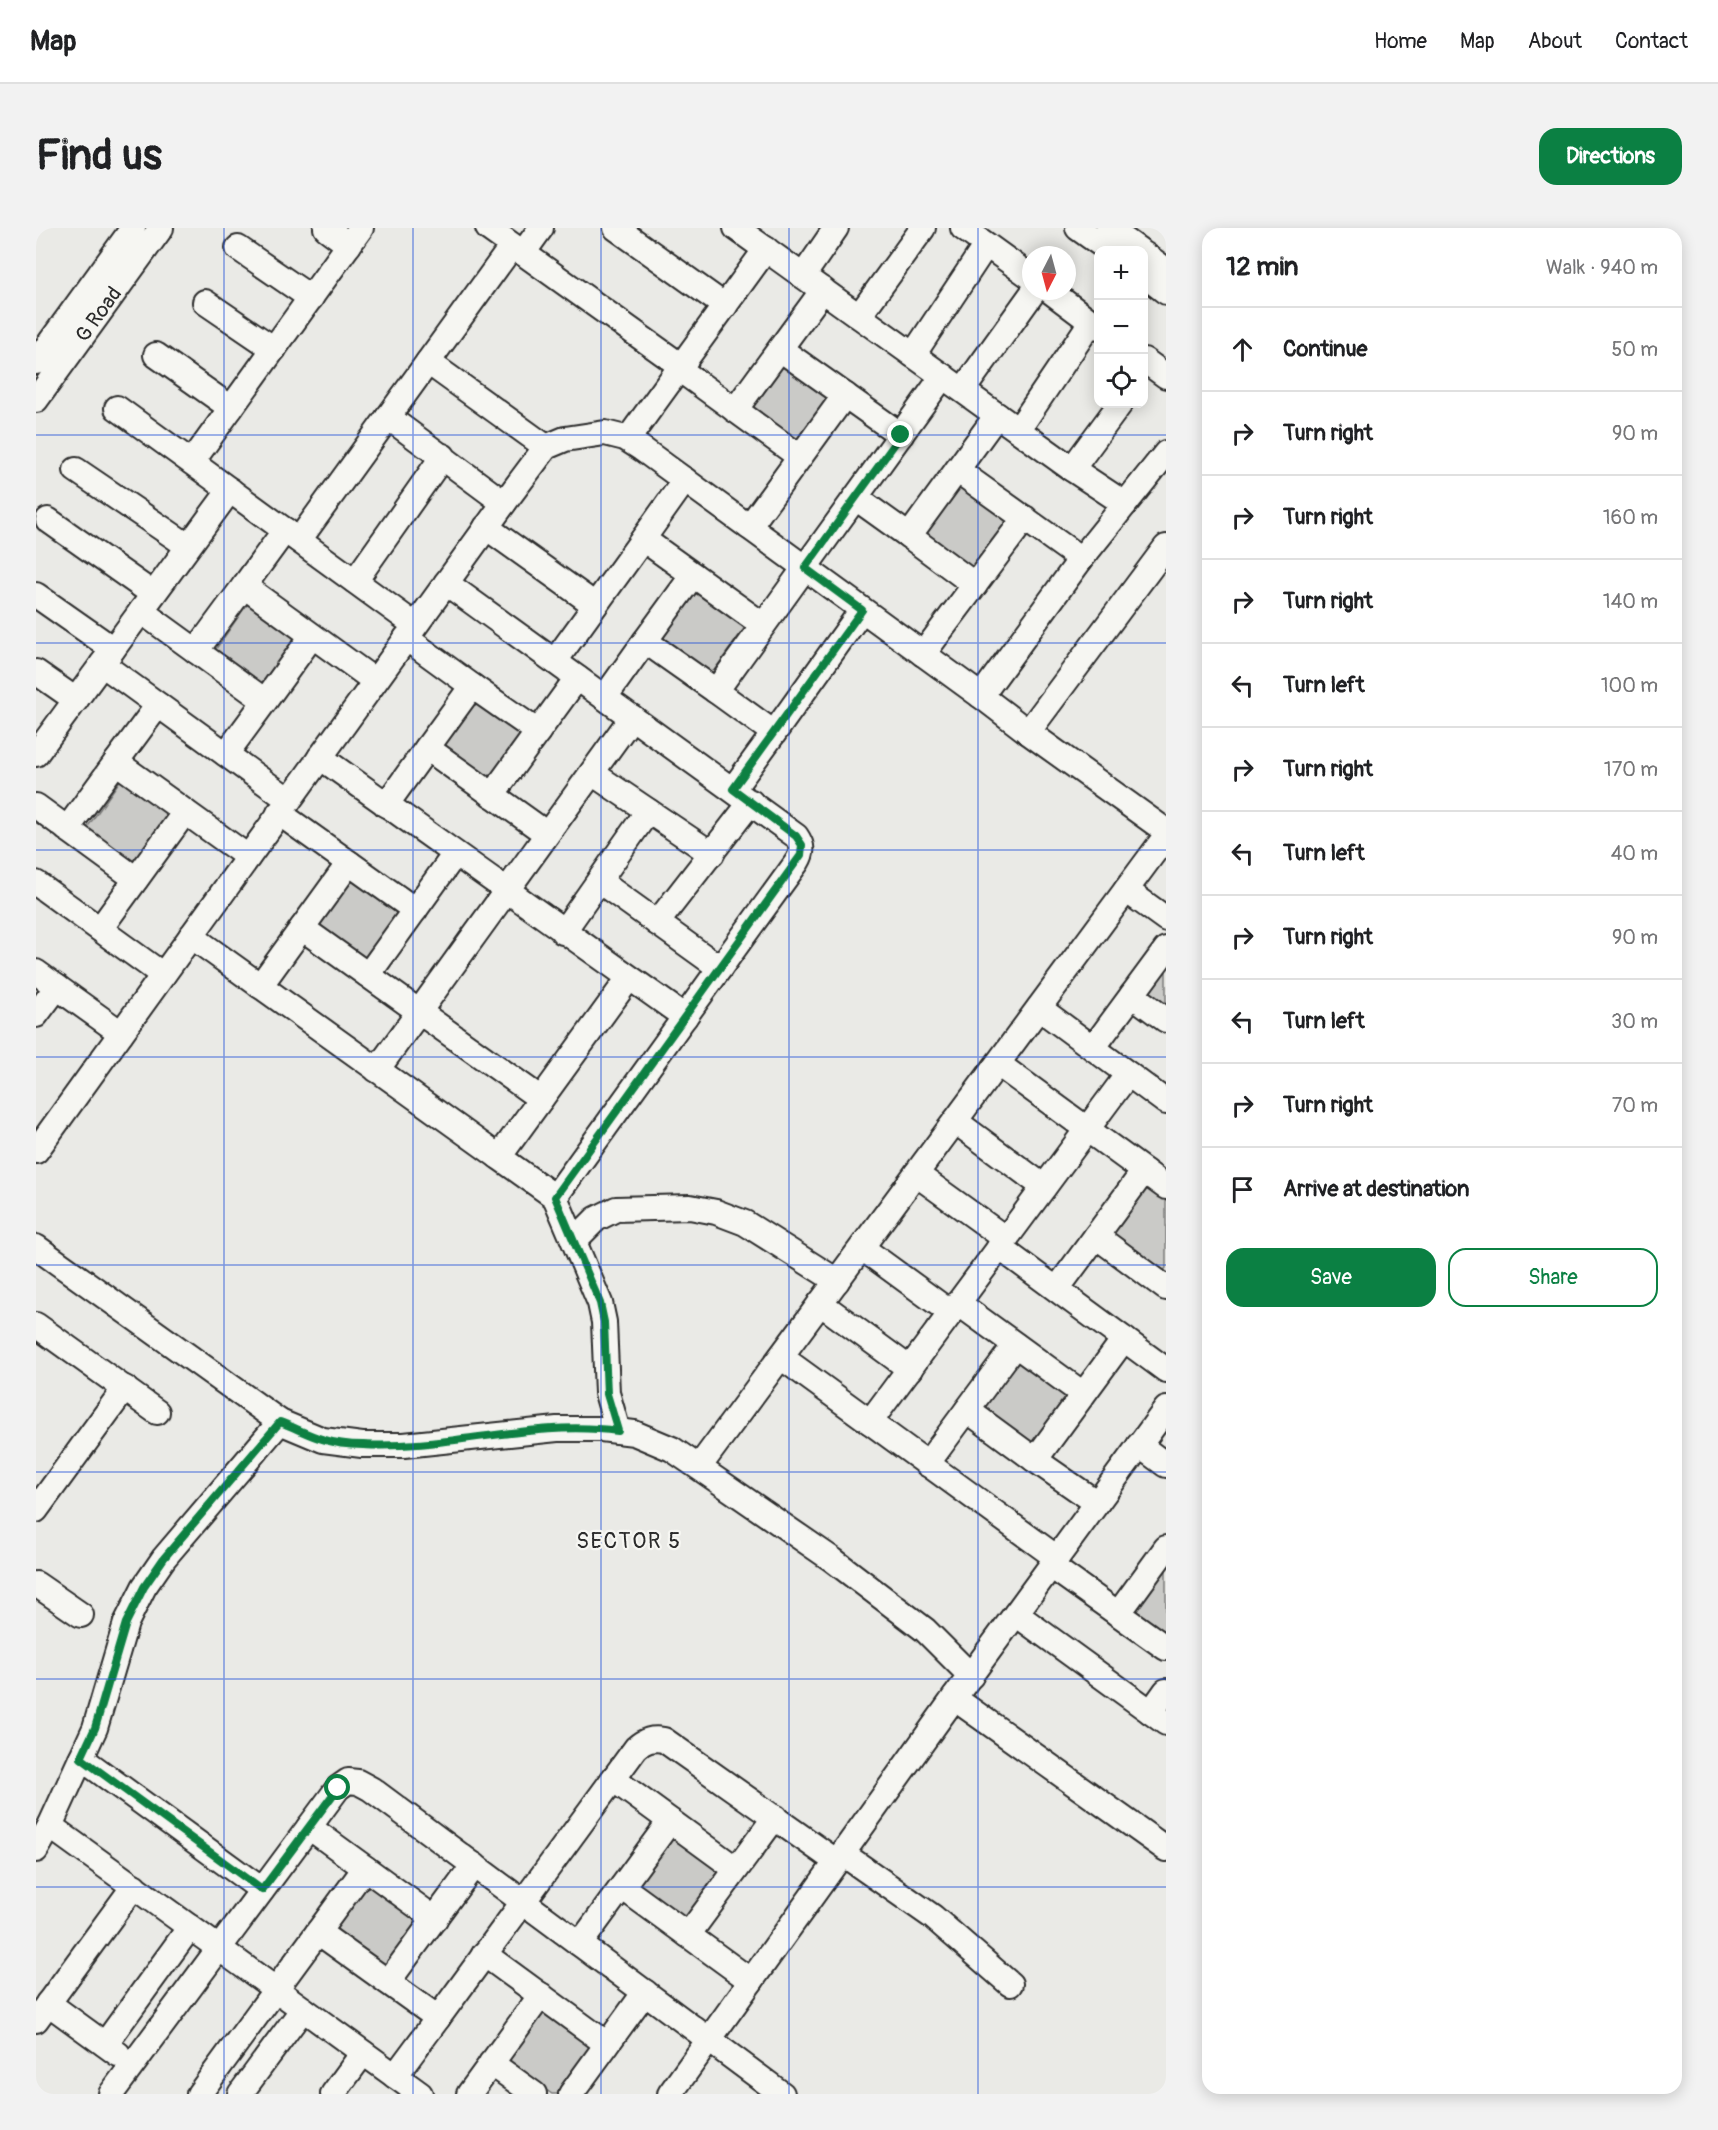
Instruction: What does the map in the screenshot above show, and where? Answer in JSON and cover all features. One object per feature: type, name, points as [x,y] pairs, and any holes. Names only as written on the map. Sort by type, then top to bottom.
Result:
[{"type":"street","name":"G Road","points":[[36,362],[134,228]]},
{"type":"street","name":"G Road","points":[[36,400],[161,228]]},
{"type":"street","points":[[192,462],[355,236],[326,228]]},
{"type":"street","points":[[488,228],[801,457]]},
{"type":"street","points":[[196,651],[244,586],[292,535],[388,417],[517,249],[541,228]]},
{"type":"street","points":[[616,228],[725,306]]},
{"type":"street","points":[[803,276],[836,228]]},
{"type":"street","points":[[859,316],[923,228]]},
{"type":"street","points":[[963,228],[1022,271]]},
{"type":"street","points":[[1078,228],[1103,246]]},
{"type":"street","points":[[1108,228],[1133,246]]},
{"type":"street","points":[[628,439],[725,306],[753,236],[803,276],[1072,469],[1125,504]]},
{"type":"street","points":[[913,355],[986,245]]},
{"type":"street","points":[[238,248],[311,298]]},
{"type":"street","points":[[1148,261],[1165,284]]},
{"type":"street","points":[[1148,277],[1165,284]]},
{"type":"street","points":[[735,410],[823,290]]},
{"type":"street","points":[[963,390],[1028,300]]},
{"type":"street","points":[[1062,300],[1094,323]]},
{"type":"street","points":[[205,302],[274,349]]},
{"type":"street","points":[[1018,430],[1094,325]]},
{"type":"street","points":[[780,349],[901,435]]},
{"type":"street","points":[[156,355],[231,408]]},
{"type":"street","points":[[428,362],[546,447]]},
{"type":"street","points":[[716,691],[943,376]]},
{"type":"street","points":[[749,527],[845,395]]},
{"type":"street","points":[[117,408],[355,581],[472,686],[538,732]]},
{"type":"street","points":[[1072,469],[1117,408]]},
{"type":"street","points":[[909,536],[997,415]]},
{"type":"street","points":[[388,417],[504,503]]},
{"type":"street","points":[[36,1151],[486,527],[546,447],[565,439],[606,434],[628,439],[1166,831]]},
{"type":"street","points":[[981,696],[1081,559],[1166,453]]},
{"type":"street","points":[[355,581],[443,456]]},
{"type":"street","points":[[76,470],[188,546]]},
{"type":"street","points":[[957,470],[1081,559]]},
{"type":"street","points":[[555,662],[685,480]]},
{"type":"street","points":[[36,754],[230,490]]},
{"type":"street","points":[[856,498],[975,585]]},
{"type":"street","points":[[923,654],[1025,518]]},
{"type":"street","points":[[48,520],[147,603],[196,651],[265,701]]},
{"type":"street","points":[[486,527],[595,605]]},
{"type":"street","points":[[643,539],[763,626]]},
{"type":"street","points":[[1028,732],[1166,547]]},
{"type":"street","points":[[604,697],[693,575]]},
{"type":"street","points":[[446,583],[742,796],[796,836],[802,845],[801,855],[555,1197]]},
{"type":"street","points":[[244,586],[375,681]]},
{"type":"street","points":[[36,595],[158,705],[226,754],[349,863],[415,910]]},
{"type":"street","points":[[657,923],[712,854],[774,733],[862,610]]},
{"type":"street","points":[[226,754],[312,636]]},
{"type":"street","points":[[645,641],[774,733]]},
{"type":"street","points":[[36,672],[76,700]]},
{"type":"street","points":[[492,795],[577,678]]},
{"type":"street","points":[[386,805],[472,686]]},
{"type":"street","points":[[68,829],[158,705]]},
{"type":"street","points":[[377,1070],[632,717]]},
{"type":"street","points":[[427,748],[547,834]]},
{"type":"street","points":[[320,757],[685,1017]]},
{"type":"street","points":[[116,762],[248,857]]},
{"type":"street","points":[[591,773],[712,854]]},
{"type":"street","points":[[36,806],[136,879]]},
{"type":"street","points":[[563,932],[648,811]]},
{"type":"street","points":[[100,929],[185,812]]},
{"type":"street","points":[[699,1467],[1166,836]]},
{"type":"street","points":[[368,975],[455,854]]},
{"type":"street","points":[[260,986],[349,863]]},
{"type":"street","points":[[599,881],[720,969]]},
{"type":"street","points":[[36,883],[163,975]]},
{"type":"street","points":[[1126,890],[1166,919]]},
{"type":"street","points":[[302,928],[541,1099]]},
{"type":"street","points":[[191,936],[555,1197],[600,1303],[604,1322],[607,1394],[618,1431]]},
{"type":"street","points":[[1093,1048],[1166,949]]},
{"type":"street","points":[[36,972],[121,1033]]},
{"type":"street","points":[[499,1157],[628,978]]},
{"type":"street","points":[[36,1015],[57,987]]},
{"type":"street","points":[[1132,995],[1166,1020]]},
{"type":"street","points":[[1038,1008],[1166,1102]]},
{"type":"street","points":[[998,1064],[1166,1187]]},
{"type":"street","points":[[870,1422],[1128,1074]]},
{"type":"street","points":[[955,1121],[1044,1187]]},
{"type":"street","points":[[1057,1289],[1144,1171]]},
{"type":"street","points":[[916,1174],[1057,1289],[1166,1370]]},
{"type":"street","points":[[574,1241],[596,1219],[616,1209],[690,1207],[716,1212],[744,1223],[837,1281]]},
{"type":"street","points":[[1096,1236],[1164,1283]]},
{"type":"street","points":[[36,1247],[280,1422],[323,1440],[362,1445],[404,1445],[557,1429],[601,1429],[634,1434],[672,1449],[832,1560],[925,1630],[971,1676]]},
{"type":"street","points":[[862,1248],[1015,1345],[1083,1394]]},
{"type":"street","points":[[820,1303],[910,1369]]},
{"type":"street","points":[[36,1325],[158,1412]]},
{"type":"street","points":[[1035,1460],[1124,1339]]},
{"type":"street","points":[[927,1464],[1015,1345]]},
{"type":"street","points":[[781,1357],[927,1464],[1118,1614],[1166,1648]]},
{"type":"street","points":[[36,1510],[125,1388]]},
{"type":"street","points":[[670,2094],[954,1698],[1166,1409]]},
{"type":"street","points":[[967,1410],[1097,1503]]},
{"type":"street","points":[[36,1850],[50,1826],[95,1728],[126,1623],[144,1587],[164,1558],[280,1422]]},
{"type":"street","points":[[1139,1445],[1166,1465]]},
{"type":"street","points":[[1118,1614],[1166,1548]]},
{"type":"street","points":[[36,1584],[81,1615]]},
{"type":"street","points":[[1016,1614],[1158,1718],[1166,1691]]},
{"type":"street","points":[[954,1698],[1166,1849]]},
{"type":"street","points":[[395,2076],[636,1748],[644,1741],[655,1738],[664,1740],[775,1816],[933,1917],[1010,1984]]},
{"type":"street","points":[[81,1758],[262,1890]]},
{"type":"street","points":[[613,1779],[736,1869]]},
{"type":"street","points":[[111,2094],[338,1788],[348,1781],[358,1782],[371,1789],[782,2094]]},
{"type":"street","points":[[688,1935],[775,1816]]},
{"type":"street","points":[[580,1944],[670,1821]]},
{"type":"street","points":[[50,1826],[420,2094]]},
{"type":"street","points":[[309,1827],[435,1918]]},
{"type":"street","points":[[388,1982],[474,1865]]},
{"type":"street","points":[[199,2094],[365,1868]]},
{"type":"street","points":[[132,2064],[105,2044],[42,2012],[134,1886]]},
{"type":"street","points":[[622,1887],[751,1981]]},
{"type":"street","points":[[105,2044],[190,1927]]},
{"type":"street","points":[[318,1932],[438,2018]]},
{"type":"street","points":[[484,1954],[608,2043]]},
{"type":"street","points":[[571,2094],[645,1992]]},
{"type":"street","points":[[468,2094],[541,1995]]},
{"type":"street","points":[[240,2094],[303,2009]]},
{"type":"street","points":[[333,2094],[363,2052]]},
{"type":"street","points":[[491,2063],[534,2094]]},
{"type":"shaded area","points":[[783,358],[836,395],[799,448],[745,411]]},
{"type":"shaded area","points":[[960,483],[1013,521],[975,574],[922,536]]},
{"type":"shaded area","points":[[695,586],[748,623],[710,676],[657,639]]},
{"type":"shaded area","points":[[250,600],[304,637],[266,690],[213,653]]},
{"type":"shaded area","points":[[474,694],[527,732],[490,785],[437,747]]},
{"type":"shaded area","points":[[121,779],[174,816],[137,869],[84,832]]},
{"type":"shaded area","points":[[352,873],[405,910],[368,963],[315,926]]},
{"type":"shaded area","points":[[1166,967],[1166,1011],[1145,996]]},
{"type":"shaded area","points":[[1146,1184],[1166,1198],[1166,1268],[1161,1274],[1108,1237]]},
{"type":"shaded area","points":[[1019,1356],[1072,1393],[1034,1447],[981,1409]]},
{"type":"shaded area","points":[[1166,1566],[1166,1636],[1133,1613]]},
{"type":"shaded area","points":[[671,1833],[724,1870],[687,1923],[634,1886]]},
{"type":"shaded area","points":[[368,1880],[422,1917],[384,1970],[331,1933]]},
{"type":"shaded area","points":[[541,2007],[595,2044],[559,2094],[552,2094],[504,2060]]},
{"type":"district","name":"SECTOR 5","points":[[629,1540]]},
{"type":"route","points":[[338,1788],[262,1890],[81,1758],[95,1728],[126,1623],[144,1587],[164,1558],[280,1422],[323,1440],[362,1445],[404,1445],[557,1429],[618,1431],[607,1394],[604,1322],[600,1303],[555,1197],[801,855],[802,845],[796,836],[733,789],[862,610],[805,568],[901,435]]}]
